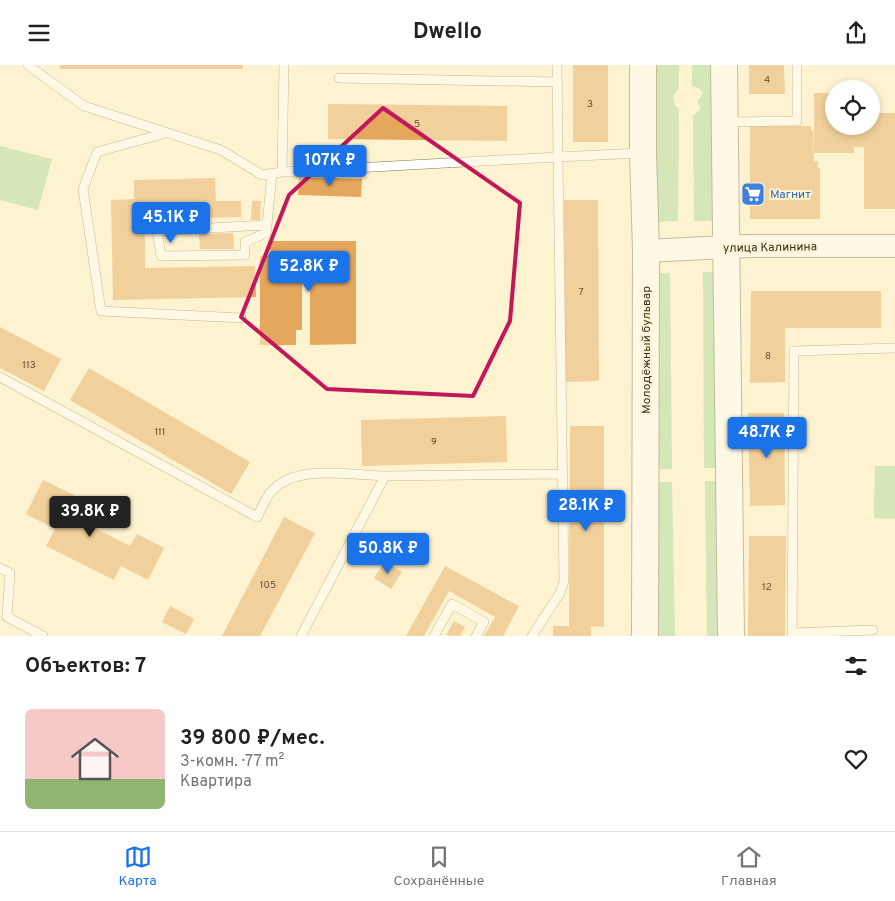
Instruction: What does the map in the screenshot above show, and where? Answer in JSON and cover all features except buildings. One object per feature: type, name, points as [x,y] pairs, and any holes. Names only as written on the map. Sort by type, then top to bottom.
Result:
[{"type":"main road","name":"Молодёжный бульвар","points":[[643,65],[646,251],[645,636]]},
{"type":"main road","points":[[724,65],[731,636]]},
{"type":"street","name":"улица Калинина","points":[[646,251],[726,247],[895,246]]},
{"type":"lane","points":[[28,65],[84,106],[221,151],[262,175],[282,172],[643,153]]},
{"type":"lane","points":[[282,172],[284,65]]},
{"type":"lane","points":[[532,636],[560,593],[564,582],[557,65]]},
{"type":"lane","points":[[725,123],[797,121],[797,65]]},
{"type":"lane","points":[[339,78],[557,82]]},
{"type":"lane","points":[[166,133],[97,152],[83,189],[101,311],[241,318]]},
{"type":"lane","points":[[267,225],[157,231],[161,256],[246,255],[245,242],[266,233],[267,225],[272,173]]},
{"type":"lane","points":[[873,629],[792,635],[794,351],[895,348]]},
{"type":"lane","points":[[0,377],[257,517],[270,493],[284,481],[305,473],[385,476],[563,474]]},
{"type":"lane","points":[[301,636],[385,476]]},
{"type":"lane","points":[[0,567],[10,573],[7,617],[43,636]]},
{"type":"lane","points":[[434,636],[452,603],[484,622],[476,636]]},
{"type":"highlighted area","points":[[383,108],[520,203],[510,321],[473,396],[327,389],[241,317],[289,195]]},
{"type":"green space","points":[[656,65],[679,65],[679,88],[673,96],[675,105],[679,109],[678,221],[657,222]]},
{"type":"green space","points":[[692,65],[714,65],[717,221],[694,221],[693,116],[701,108],[697,102],[703,93],[699,88],[692,86]]},
{"type":"green space","points":[[0,146],[52,159],[38,210],[0,200]]},
{"type":"green space","points":[[703,272],[717,272],[719,468],[704,468]]},
{"type":"green space","points":[[656,273],[670,273],[672,469],[657,469]]},
{"type":"green space","points":[[875,466],[895,466],[895,519],[874,518]]},
{"type":"green space","points":[[705,481],[719,481],[721,636],[707,636]]},
{"type":"green space","points":[[657,482],[672,482],[675,636],[658,636]]},
{"type":"place","name":"Магнит","points":[[753,194]]}]
